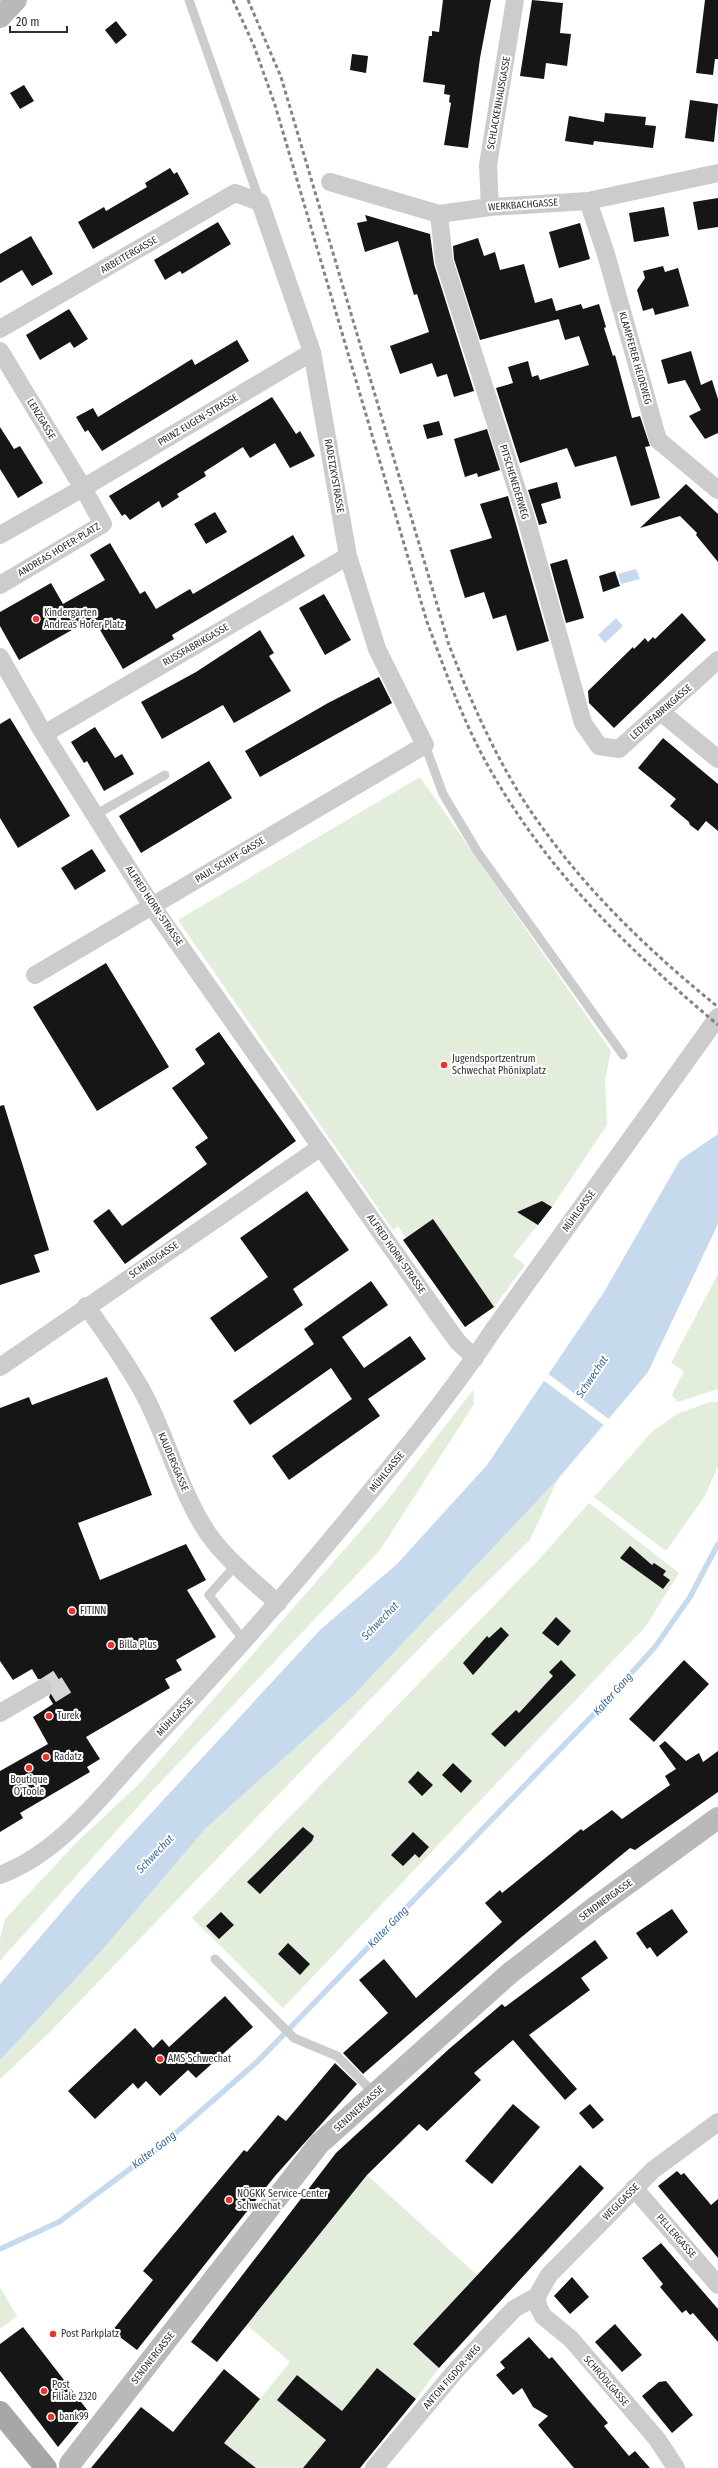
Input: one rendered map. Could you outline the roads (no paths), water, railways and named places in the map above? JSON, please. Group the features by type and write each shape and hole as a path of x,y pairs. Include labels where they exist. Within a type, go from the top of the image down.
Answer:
{"main road":[{"path":"0,2412 44,2466"}],"street":[{"path":"0,17 16,0"},
{"name":"SCHLACKENHAUSGASSE","path":"490,207 488,165 515,0"},
{"name":"WERKBACHGASSE","path":"330,182 439,214 490,207 588,201 718,174"},
{"name":"ARBEITERGASSE","path":"0,329 235,193 260,202"},
{"name":"KLAMPFERER HEIDEWEG","path":"588,201 606,254 658,440 718,490"},
{"name":"RADETZKYSTRASSE","path":"260,202 312,352 348,556 377,649 425,745"},
{"name":"PITSCHENEDERWEG","path":"439,214 444,261 525,515 583,723 599,746"},
{"name":"LENZGASSE","path":"0,351 82,488"},
{"name":"PRINZ EUGEN-STRASSE","path":"82,488 312,352"},
{"path":"0,535 82,488"},
{"name":"ANDREAS HOFER-PLATZ","path":"0,585 103,524 82,488"},
{"name":"RUSSFABRIKGASSE","path":"44,734 348,556"},
{"name":"ALFRED HORN-STRASSE","path":"0,657 44,734 152,906 315,1151 458,1342 475,1358"},
{"name":"LEDERFABRIKGASSE","path":"599,746 619,748 662,712 718,660"},
{"path":"662,712 718,758"},
{"name":"PAUL SCHIFF-GASSE","path":"35,975 425,745"},
{"name":"MÜHLGASSE","path":"0,1876 34,1858 82,1818 245,1642 278,1603 433,1416 718,1017"},
{"name":"SCHMIDGASSE","path":"0,1367 86,1306 315,1151"},
{"name":"KAUDERSGASSE","path":"86,1306 114,1343 147,1400 192,1506 210,1536 235,1566 278,1603"},
{"path":"0,1713 44,1688"},
{"name":"SENDNERGASSE","path":"70,2468 70,2464 319,2144 510,1973 594,1908 718,1818"},
{"name":"WEGLGASSE","path":"537,2296 549,2275 634,2188 653,2170 718,2122"},
{"name":"PELLERGASSE","path":"634,2188 718,2285"},
{"name":"ANTON FIGDOR-WEG","path":"374,2468 458,2368 514,2309 537,2296"},
{"name":"SCHRÖDLGASSE","path":"537,2296 538,2306 543,2316 570,2339 657,2440 676,2468"}],"lane":[{"path":"189,0 260,202"},
{"path":"425,745 443,794 478,851 623,1055"},
{"path":"95,815 165,775"},
{"path":"235,1566 209,1595 245,1642"},
{"path":"215,1959 294,2038 337,2056 375,2094"}],"water":[{"path":"636,569 640,579 621,584 618,574"},
{"path":"616,618 623,626 605,643 598,635"},
{"name":"Schwechat","path":"718,1134 718,1224 648,1372 558,1479 352,1697 205,1829 102,1950 0,2060 0,1984 82,1888 321,1629 397,1564 487,1465 604,1292 680,1160"}],"waterway":[{"name":"Kalter Gang","path":"0,2249 59,2222 162,2145 258,2061 595,1713 655,1647 690,1597 718,1544"}],"tunnel":[{"path":"43,1688 62,1676"},
{"path":"54,1682 64,1698"}],"railway":[{"path":"233,0 254,46 275,105 427,622 454,694 478,747 510,803 535,839 562,873 620,936 684,996 718,1025"},
{"path":"248,0 281,77 449,645 483,725 502,764 524,801 544,830 589,886 638,937 718,1007"}],"place":[{"name":"Kindergarten Andreas Hofer Platz","path":"36,619"},
{"name":"Jugendsportzentrum Schwechat Phönixplatz","path":"444,1065"},
{"name":"FITINN","path":"72,1611"},
{"name":"Billa Plus","path":"111,1645"},
{"name":"Turek","path":"49,1716"},
{"name":"Radatz","path":"46,1757"},
{"name":"Boutique O'Toole","path":"29,1768"},
{"name":"AMS Schwechat","path":"160,2059"},
{"name":"NÖGKK Service-Center Schwechat","path":"229,2200"},
{"name":"Post Parkplatz","path":"53,2334"},
{"name":"Post Filiale 2320","path":"44,2391"},
{"name":"bank99","path":"51,2417"}]}
